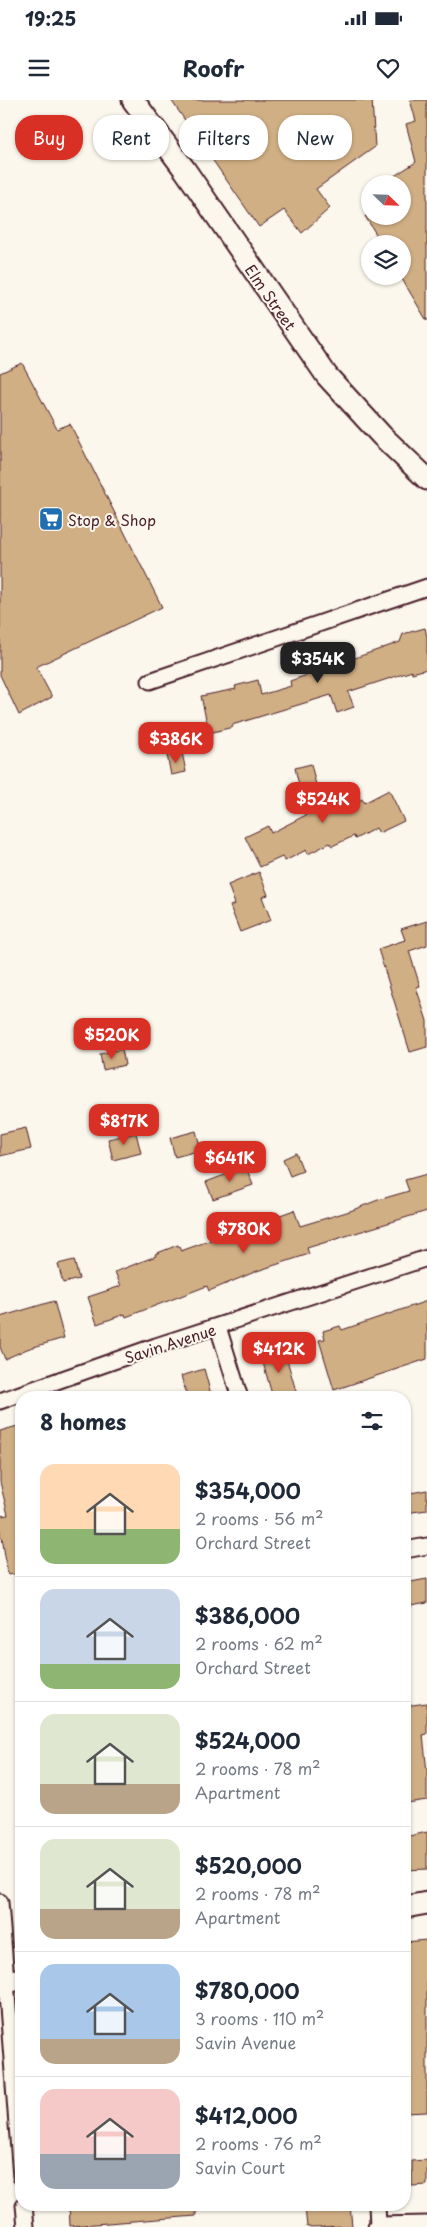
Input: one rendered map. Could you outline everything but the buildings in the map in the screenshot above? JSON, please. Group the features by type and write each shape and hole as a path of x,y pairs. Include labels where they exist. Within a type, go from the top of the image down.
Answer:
{"main road":[{"name":"Elm Street","path":"133,100 185,170 326,376 382,436 427,479"},
{"path":"411,1906 427,1903"}],"street":[{"path":"150,682 427,587"},
{"name":"Savin Avenue","path":"28,1391 156,1346 218,1328 427,1258"},
{"path":"218,1328 238,1391"},
{"name":"Savin Avenue","path":"0,1401 15,1396"},
{"path":"411,1549 427,1546"},
{"path":"0,1902 9,1982 15,2079"},
{"path":"25,2211 26,2227"},
{"path":"377,2211 377,2226 427,2224"}],"place":[{"name":"Stop & Shop","path":"51,519"}]}
